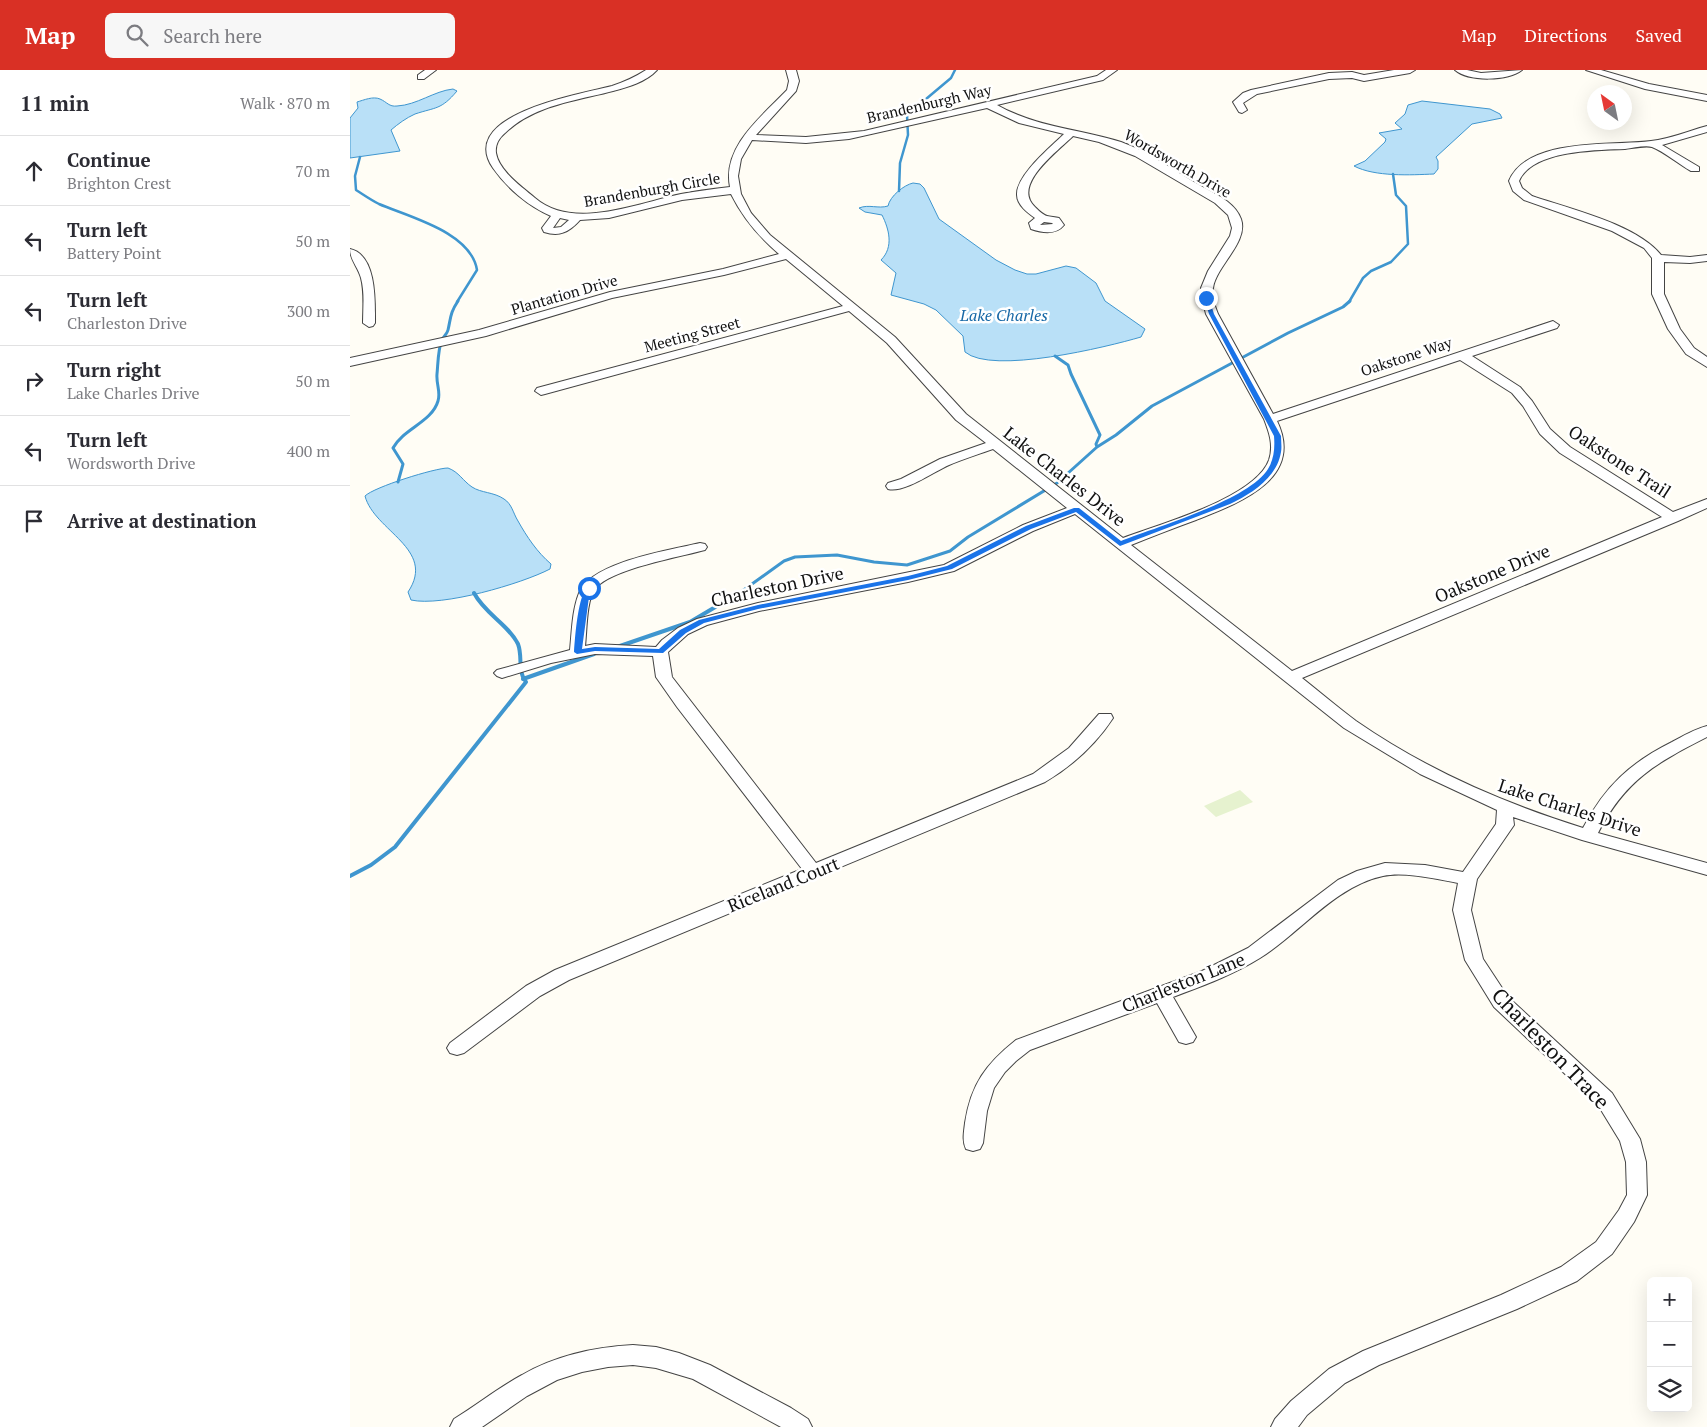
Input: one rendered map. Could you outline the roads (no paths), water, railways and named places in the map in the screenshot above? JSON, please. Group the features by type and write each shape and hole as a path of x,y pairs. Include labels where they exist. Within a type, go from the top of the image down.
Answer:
{"street":[{"path":"421,77 431,70"},
{"name":"Brandenburgh Circle","path":"652,70 620,86 528,110 512,120 496,136 492,144 491,154 499,168 539,207 557,215 577,217 602,215 681,198 735,190"},
{"name":"Lake Charles Drive","path":"790,70 794,81 791,91 739,149 733,163 732,176 742,208 752,223 787,255 891,340 961,417 1350,724 1391,751 1446,782 1505,808 1588,836 1707,869"},
{"name":"Brandenburgh Way","path":"749,137 799,141 841,138 1100,78 1112,70"},
{"path":"1242,110 1238,102 1246,95 1263,89 1329,76 1352,75 1364,78 1410,70"},
{"path":"1460,70 1473,77 1497,75 1517,70"},
{"path":"1591,70 1648,87 1707,98"},
{"name":"Wordsworth Drive","path":"989,105 1022,123 1104,140 1132,150 1217,200 1232,212 1237,222 1237,232 1210,275 1206,298 1212,314 1270,418 1277,436 1278,452 1272,468 1258,484 1227,503 1120,544"},
{"path":"1707,129 1677,139 1653,144 1575,148 1553,152 1535,160 1517,174 1514,181 1517,189 1528,198 1631,236 1648,246 1658,258 1658,294 1664,309 1680,339 1690,351 1707,363"},
{"path":"1042,219 1025,202 1022,194 1023,186 1028,177 1070,134"},
{"path":"1653,144 1695,170"},
{"path":"557,215 547,228 548,230 559,232 566,230 577,217"},
{"path":"350,252 366,270 370,323"},
{"name":"Plantation Drive","path":"350,362 482,333 610,295 724,272 787,255"},
{"path":"1658,258 1690,260 1707,258"},
{"name":"Meeting Street","path":"541,391 852,307"},
{"name":"Oakstone Way","path":"1270,418 1553,325"},
{"name":"Oakstone Trail","path":"1461,355 1500,378 1516,390 1546,431 1565,450 1673,518"},
{"path":"893,486 906,482 945,462 995,444"},
{"name":"Oakstone Drive","path":"1291,677 1707,504"},
{"name":"Charleston Drive","path":"660,652 683,631 702,622 758,607 908,578 949,568 1028,528 1076,509"},
{"path":"577,652 585,597 596,579 619,569 700,547"},
{"path":"502,673 577,652 595,649 660,652 664,676 683,704 813,871"},
{"name":"Riceland Court","path":"457,1048 533,991 562,975 944,819 1039,778 1052,771 1068,757 1094,733 1105,718"},
{"path":"1588,836 1599,811 1636,770 1657,756 1707,732"},
{"name":"Charleston Trace","path":"1283,1427 1299,1408 1337,1376 1370,1358 1510,1301 1569,1274 1604,1248 1627,1216 1637,1195 1636,1162 1630,1139 1605,1098 1501,1002 1474,960 1462,910 1468,879 1505,825 1505,808"},
{"name":"Charleston Lane","path":"972,1143 977,1104 982,1090 994,1070 1023,1045 1208,976 1254,953 1344,884 1363,875 1386,869 1425,871 1468,879"},
{"path":"1161,993 1186,1037"},
{"path":"462,1427 516,1392 552,1372 605,1358 639,1355 669,1359 720,1379 800,1427"}],"water":[{"path":"453,89 457,91 447,102 433,109 415,114 391,130 400,151 350,158 350,118 358,108 357,102 374,98 380,99 392,106 397,106"},
{"path":"1422,101 1490,109 1500,114 1502,118 1472,124 1436,157 1438,169 1434,174 1382,174 1354,166 1365,161 1385,142 1386,139 1379,133 1402,129 1395,123 1405,114 1408,105"},
{"name":"Lake Charles","path":"913,183 920,184 924,188 939,219 996,260 1015,270 1027,274 1036,274 1066,266 1076,268 1096,283 1105,301 1145,329 1141,337 1103,347 1024,360 999,361 979,358 965,352 963,336 936,310 924,304 891,295 896,273 881,260 889,244 887,226 882,215 865,212 859,208 866,206 888,206 891,198"},
{"path":"448,468 472,487 507,501 529,538 551,564 550,569 481,593 442,600 411,600 408,592 415,577 415,564 410,552 380,520 365,496 405,479"}],"waterway":[{"path":"899,191 900,163 908,135 907,115 951,78 955,70"},
{"path":"360,157 355,176 356,190 379,204 422,221 451,236 463,245 472,257 477,270 457,302"},
{"path":"1349,302 1363,278 1371,271 1391,262 1408,244 1406,206 1396,195 1393,174"},
{"path":"398,482 403,464 393,448 403,436 430,415 435,408 439,394 437,378 438,356 442,340 448,331 452,312 458,301"},
{"path":"1097,447 1116,435 1152,406 1288,333 1343,307 1349,302"},
{"path":"1055,356 1068,365 1100,435 1096,444 1097,447"},
{"path":"738,594 784,561 795,557 837,555 874,562 907,565 950,551 968,537 1057,483 1097,447"},
{"path":"474,593 484,607 514,637 518,644 524,679"},
{"path":"617,647 690,622 739,593"},
{"path":"524,679 594,654"},
{"path":"350,876 371,865 395,847 526,682 524,679"}]}
